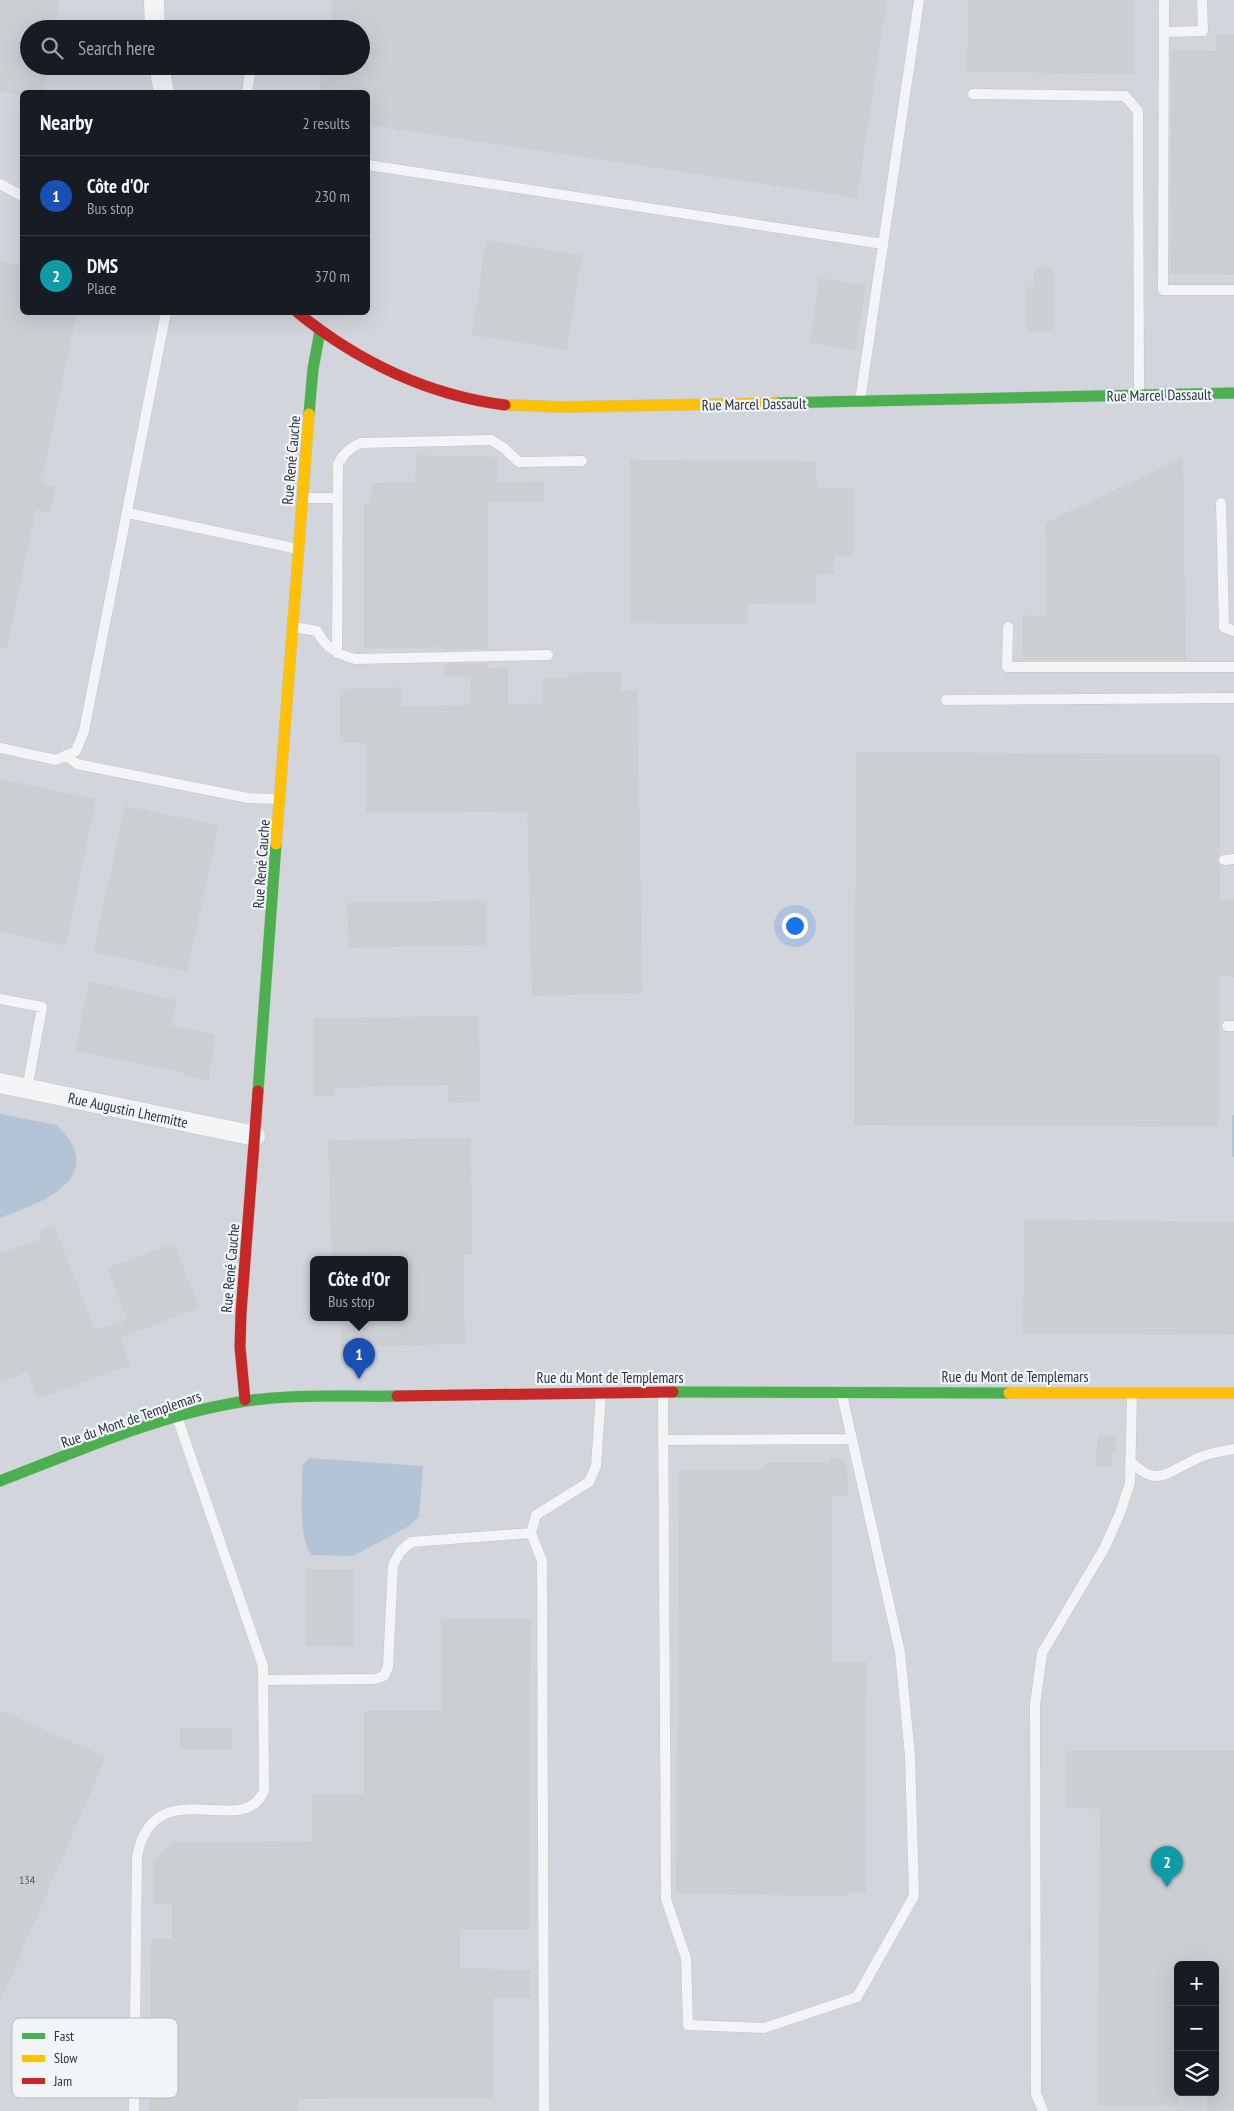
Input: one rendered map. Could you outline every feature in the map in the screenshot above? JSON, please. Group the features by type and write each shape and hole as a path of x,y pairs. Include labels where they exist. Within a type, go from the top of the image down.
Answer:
{"street":[{"path":"154,0 155,20"},
{"path":"161,75 164,90"},
{"name":"Rue Marcel Dassault","path":"301,315 320,331 372,362 409,379 447,392 499,404 564,407 1234,393"},
{"name":"Rue René Cauche","path":"245,1400 240,1346 241,1313 256,1136 302,498 313,369 320,331"},
{"name":"Rue Augustin Lhermitte","path":"0,1083 256,1136"},
{"name":"Rue du Mont de Templemars","path":"0,1482 177,1416 245,1400 287,1396 361,1397 601,1392 841,1391 1234,1393"}],"lane":[{"path":"860,402 919,0"},
{"path":"1164,0 1163,290 1234,290"},
{"path":"1164,32 1203,31 1202,0"},
{"path":"247,90 250,75"},
{"path":"973,94 1125,96 1138,111 1139,395"},
{"path":"370,166 884,244"},
{"path":"0,184 20,195"},
{"path":"0,748 56,760 76,751 84,731 165,315"},
{"path":"337,653 338,464 353,446 361,443 491,440 504,448 519,462 582,461"},
{"path":"302,498 337,498"},
{"path":"1221,503 1224,627 1234,631"},
{"path":"128,512 299,549"},
{"path":"294,627 317,631 326,645 337,653 355,659 548,655"},
{"path":"1008,627 1007,667 1234,667"},
{"path":"946,700 1234,698"},
{"path":"66,756 77,764 248,798 281,799"},
{"path":"0,999 42,1008 27,1089"},
{"path":"663,1392 666,1899 686,1958 688,2026 764,2028 857,1996 914,1896 910,1756 900,1652 841,1391"},
{"path":"544,2111 542,1561 531,1533 536,1515 589,1482 596,1466 601,1392"},
{"path":"1042,2111 1036,2094 1035,1705 1039,1670 1042,1653 1105,1547 1120,1513 1130,1483 1132,1392"},
{"path":"135,2018 137,1857 140,1841 147,1827 157,1817 169,1810 246,1809 261,1799 264,1791 263,1666 177,1416"},
{"path":"663,1440 851,1439"},
{"path":"1130,1461 1140,1471 1152,1477 1173,1472 1192,1460 1216,1451 1234,1449"},
{"path":"263,1680 375,1680 384,1676 388,1667 393,1565 400,1552 411,1542 531,1533"},
{"path":"134,2098 134,2111"}],"shaded area":[{"path":"0,0 1234,0 1234,2111 0,2111"}],"water":[{"path":"0,1114 57,1125 72,1143 76,1161 74,1173 66,1184 54,1194 0,1218"},
{"path":"1232,1115 1234,1115 1234,1157 1232,1157"},
{"path":"309,1458 423,1466 419,1517 409,1526 353,1556 312,1555 304,1537 302,1513 302,1466"}],"building":[{"path":"0,0 60,0 57,20 20,20 20,75 46,75 43,90 20,90 20,96 0,92"},
{"path":"333,0 887,0 857,198 370,125 370,90 319,90 322,75 370,75 370,20 330,20"},
{"path":"968,0 1134,0 1134,74 967,72"},
{"path":"1216,35 1234,35 1234,275 1170,274 1171,50 1216,51"},
{"path":"486,240 582,255 567,350 472,335"},
{"path":"0,261 20,265 20,315 76,315 41,484 56,487 50,513 36,509 7,649 0,648"},
{"path":"1043,266 1051,270 1054,279 1054,331 1026,332 1026,287 1035,287 1033,275 1036,269"},
{"path":"819,278 866,285 855,350 810,343"},
{"path":"416,455 498,457 498,482 544,481 544,502 488,502 488,649 445,650 445,647 364,649 364,503 371,503 372,483 415,482"},
{"path":"1183,458 1186,660 1023,660 1022,615 1046,616 1045,523"},
{"path":"630,460 816,461 817,488 854,488 854,556 834,556 834,574 816,575 816,603 747,604 747,624 630,623"},
{"path":"488,663 488,668 508,667 508,704 542,703 541,679 568,678 568,673 621,672 621,691 637,690 643,993 532,996 527,812 366,813 366,743 340,743 340,689 402,687 402,706 469,705 471,676 445,677 445,664"},
{"path":"856,752 1220,754 1220,854 1217,860 1220,865 1220,900 1234,900 1234,977 1219,976 1219,1127 854,1125"},
{"path":"0,779 96,799 66,946 0,932"},
{"path":"125,806 219,825 187,972 93,952"},
{"path":"487,900 487,945 349,948 347,903"},
{"path":"89,981 177,1000 171,1025 215,1035 209,1081 184,1076 184,1073 75,1051"},
{"path":"479,1016 480,1102 448,1103 448,1085 335,1088 335,1096 313,1096 313,1018"},
{"path":"471,1138 472,1255 464,1255 465,1344 341,1347 341,1321 408,1321 408,1256 332,1256 328,1140"},
{"path":"1024,1219 1234,1222 1234,1335 1023,1334"},
{"path":"54,1225 95,1330 127,1319 107,1268 174,1243 199,1308 120,1338 131,1365 37,1399 27,1372 0,1383 0,1253 41,1239 38,1231"},
{"path":"1098,1436 1115,1436 1115,1452 1112,1452 1112,1467 1095,1467"},
{"path":"830,1458 842,1459 847,1467 848,1496 832,1496 832,1662 867,1662 866,1892 848,1892 848,1896 676,1894 679,1470 764,1470 764,1463 831,1463"},
{"path":"306,1569 353,1569 353,1647 306,1646"},
{"path":"441,1619 531,1619 530,1929 460,1929 460,1968 530,1970 530,1998 493,1998 493,2098 298,2099 298,2111 149,2111 149,2098 178,2098 178,2018 150,2018 151,1939 172,1939 172,1904 153,1904 153,1861 172,1842 312,1841 312,1794 364,1794 364,1711 441,1711"},
{"path":"0,1710 106,1757 0,2002"},
{"path":"180,1728 232,1728 232,1749 180,1749"},
{"path":"1066,1751 1234,1751 1234,2110 1207,2111 1207,2096 1219,2096 1219,1961 1174,1961 1174,2096 1178,2096 1178,2105 1098,2105 1100,1809 1066,1808"}],"traffic: fast":[{"path":"309,414 313,369 320,331"},
{"path":"775,403 1234,393"},
{"path":"258,1091 276,844"},
{"path":"673,1392 1009,1393"},
{"path":"0,1481 115,1436 204,1409 274,1398 397,1396"}],"traffic: slow":[{"path":"505,405 564,407 775,403"},
{"path":"276,844 309,414"},
{"path":"1009,1393 1234,1393"}],"traffic: jam":[{"path":"301,315 344,346 395,373 448,393 505,405"},
{"path":"245,1400 240,1347 241,1313 258,1091"},
{"path":"397,1396 673,1392"}],"place":[{"name":"Côte d'Or","path":"359,1379"},
{"name":"DMS","path":"1167,1887"}]}
